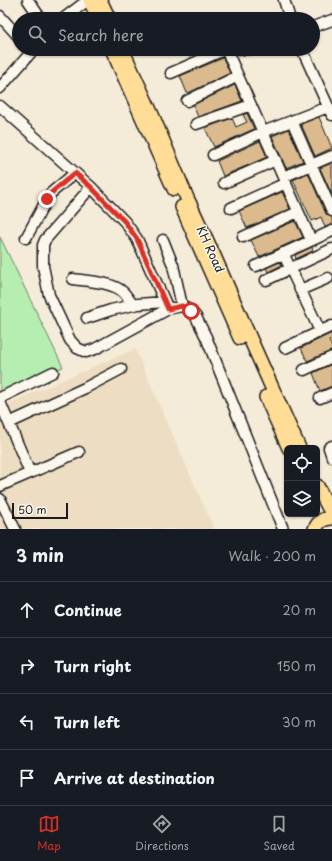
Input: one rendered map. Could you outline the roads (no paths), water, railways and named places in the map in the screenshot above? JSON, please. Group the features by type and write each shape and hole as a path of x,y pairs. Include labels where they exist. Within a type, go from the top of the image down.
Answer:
{"main road":[{"path":"89,0 95,12"},
{"path":"100,0 105,12"},
{"name":"KH Road","path":"115,56 288,445"},
{"name":"KH Road","path":"125,56 298,445"},
{"path":"320,492 332,514"},
{"path":"315,525 322,520 332,518"}],"street":[{"path":"28,0 36,12"},
{"path":"73,12 89,0"},
{"path":"284,0 287,12"},
{"path":"0,16 12,29"},
{"path":"320,24 332,20"},
{"path":"0,88 27,56"},
{"path":"171,73 211,56"},
{"path":"231,56 238,76 311,240"},
{"path":"213,155 263,132 292,121 330,111 305,56"},
{"path":"187,100 238,76"},
{"path":"196,124 251,105"},
{"path":"0,106 91,187 125,222 137,239 166,306"},
{"path":"292,121 332,211"},
{"path":"231,208 311,165 332,156"},
{"path":"224,183 276,160"},
{"path":"26,238 51,193 75,173"},
{"path":"91,187 50,233 43,245 43,266 48,295 70,340 77,348 86,352 95,349 166,306"},
{"path":"243,237 298,212"},
{"path":"256,266 332,231"},
{"path":"163,240 173,265 182,306"},
{"path":"266,280 332,249"},
{"path":"283,253 320,331"},
{"path":"73,279 92,281 112,286 123,292 133,305"},
{"path":"300,290 331,280"},
{"path":"87,318 111,310 138,304 182,306 191,311 196,317 206,337 283,529"},
{"path":"286,348 332,326"},
{"path":"304,370 332,357"},
{"path":"9,423 85,388 121,369"},
{"path":"0,398 53,372"},
{"path":"320,398 332,393"},
{"path":"0,402 30,473"},
{"path":"332,446 329,448 332,457"},
{"path":"0,486 79,452"},
{"path":"0,500 15,529"}]}
